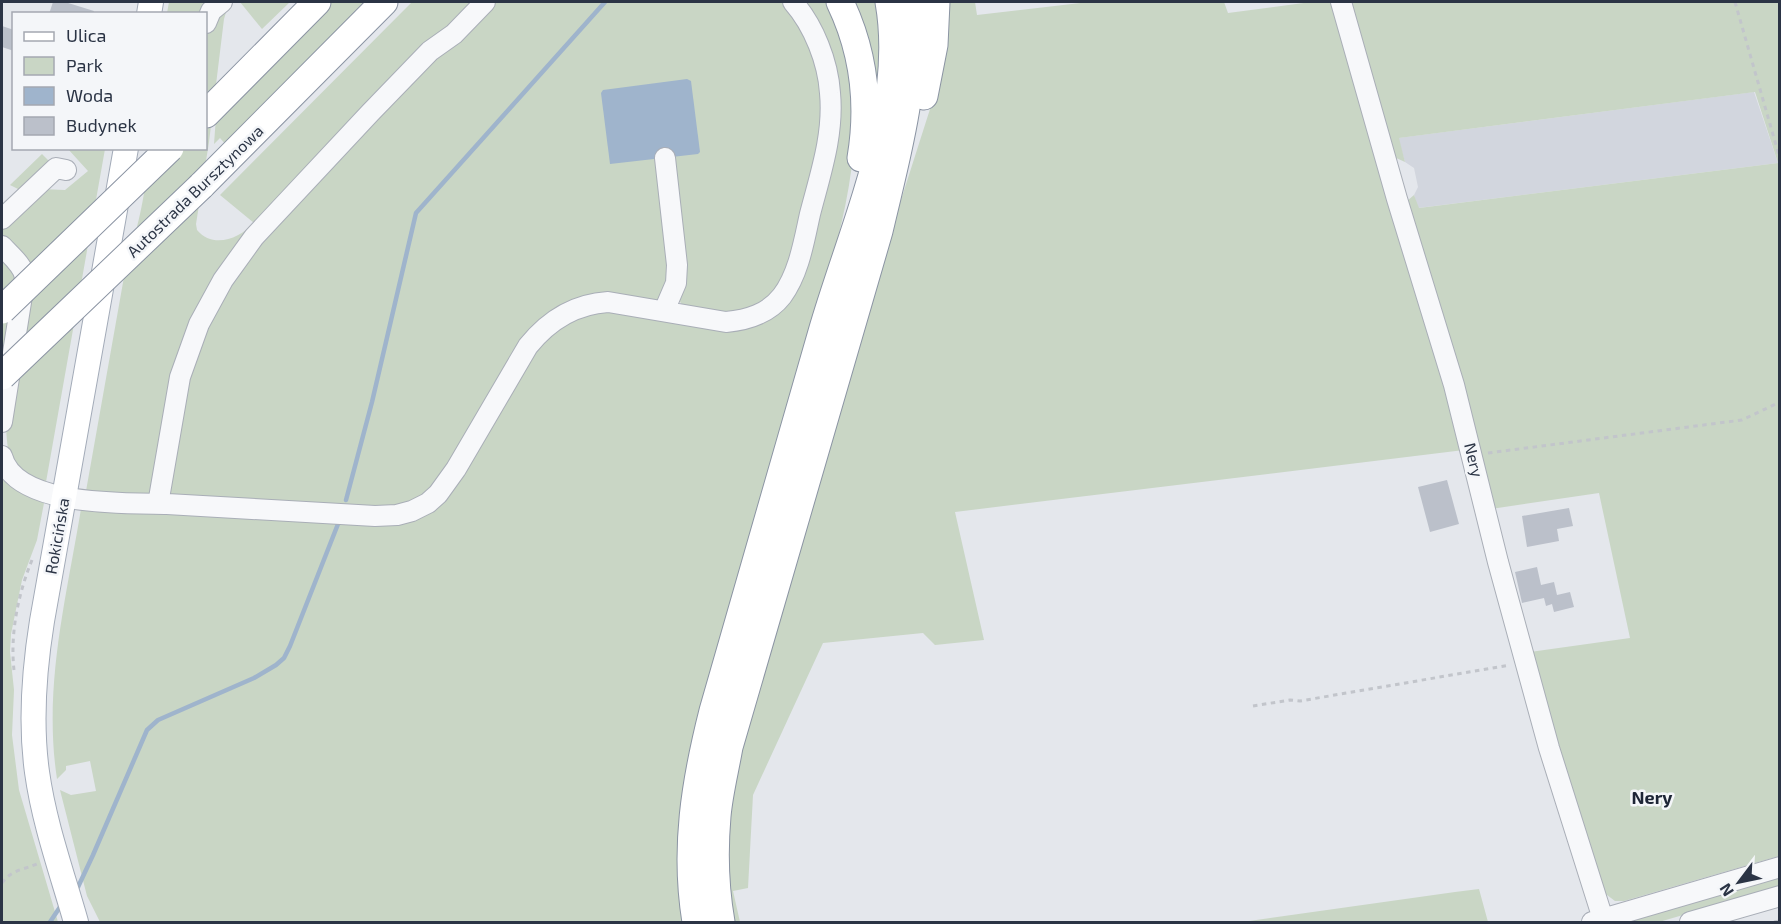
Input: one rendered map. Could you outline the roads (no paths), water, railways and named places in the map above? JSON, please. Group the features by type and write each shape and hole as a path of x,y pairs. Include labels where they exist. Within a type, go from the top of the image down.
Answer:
{"highway":[{"path":"209,110 317,2"},
{"path":"823,329 854,201 866,111 864,76 860,58 849,20 840,2"},
{"path":"696,922 691,870 691,832 699,770 713,711 823,329 862,208 888,106 894,57 890,2"},
{"path":"721,922 717,899 715,844 717,814 729,747 879,231 912,77 912,31 909,2"},
{"path":"879,231 913,141 934,45 936,2"},
{"name":"Autostrada Bursztynowa","path":"2,376 201,186 381,6"},
{"path":"2,310 168,150"}],"main road":[{"name":"Rokicińska","path":"71,905 47,819 37,771 33,721 34,682 39,641 126,150"}],"street":[{"path":"207,21 211,11 222,2"},
{"path":"158,504 180,377 199,324 223,280 254,237 370,113 430,51 454,34 485,2"},
{"path":"2,456 10,474 24,484 64,497 114,502 375,516 412,512 433,499 448,483 523,353 549,324 572,310 593,303 630,304 716,321 743,320 770,308 783,295 793,278 826,151 831,112 831,93 826,67 812,30 794,2"},
{"name":"Nery","path":"1341,2 1473,455 1498,562 1597,921"},
{"path":"664,311 676,283 677,265 665,158"},
{"path":"2,219 56,168 66,170"},
{"path":"2,246 17,262 25,278 2,422"},
{"path":"1597,921 1779,867"},
{"path":"1690,922 1779,896"}],"water":[{"path":"687,79 691,81 700,152 610,164 601,93 603,90"}],"waterway":[{"path":"346,500 372,402 416,213 605,2"},
{"path":"74,891 93,855 147,730 158,720 254,678 284,658 338,524"},
{"path":"50,922 62,904"}],"district":[{"name":"Nery","path":"1652,798"}]}
